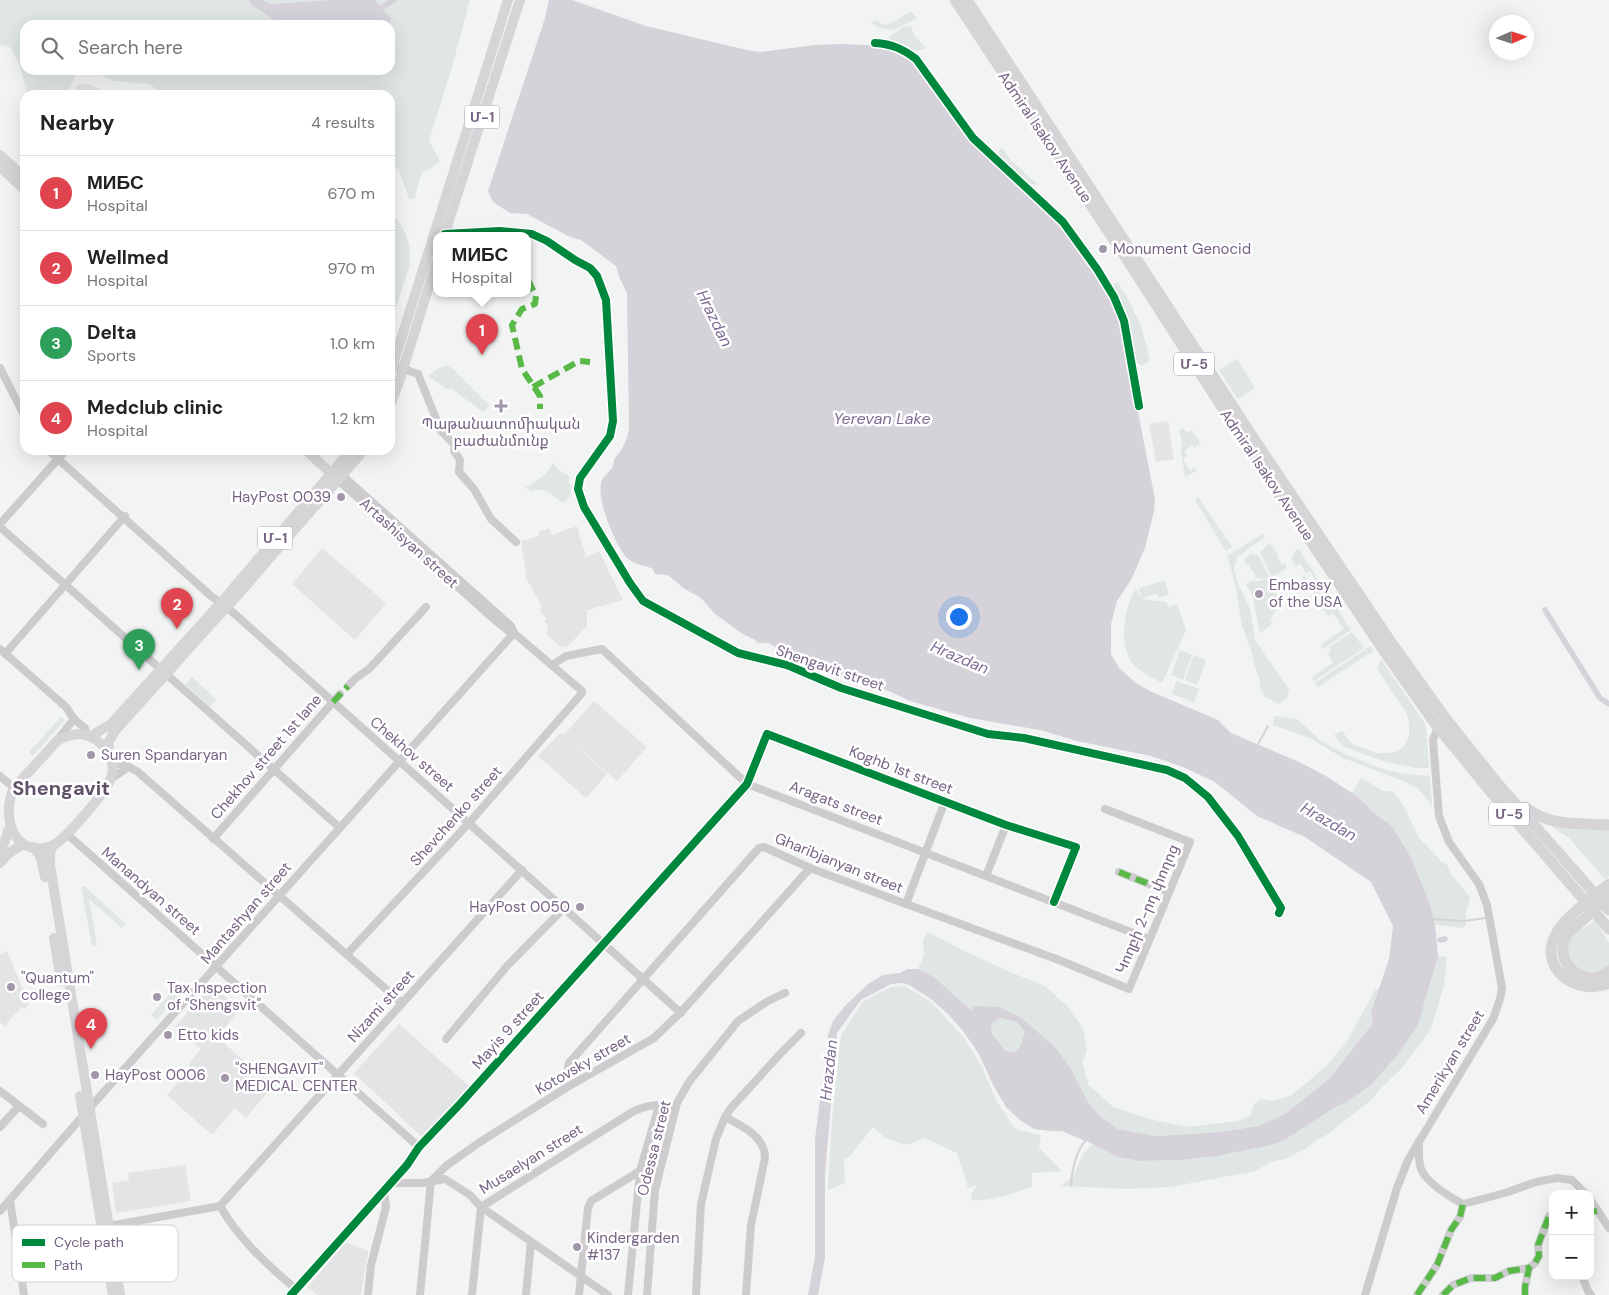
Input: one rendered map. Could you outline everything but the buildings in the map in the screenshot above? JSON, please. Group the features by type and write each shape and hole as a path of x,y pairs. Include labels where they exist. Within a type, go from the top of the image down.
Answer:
{"highway":[{"name":"Admiral Isakov Avenue","path":"955,0 1126,258 1249,449 1384,651 1442,723 1609,910"},
{"name":"Admiral Isakov Avenue","path":"967,0 1268,459 1388,637 1442,723 1490,791 1607,927"},
{"path":"1498,784 1535,815 1546,820 1609,824"},
{"path":"1609,884 1569,924 1562,943 1562,951 1567,964 1577,974 1585,977 1601,976 1609,971"},
{"path":"1609,897 1569,924 1560,927 1552,941 1552,958 1557,970 1567,980 1577,985 1589,987 1609,983"}],"main road":[{"name":"Մ-1","path":"434,232 508,0"},
{"name":"Մ-1","path":"446,232 520,0"},
{"path":"0,155 20,173"},
{"path":"0,167 20,185"},
{"path":"444,204 454,207"},
{"name":"Մ-1","path":"395,345 433,236"},
{"path":"395,392 433,273"},
{"name":"Artashisyan street","path":"312,455 337,475"},
{"name":"Artashisyan street","path":"320,455 337,475"},
{"name":"Մ-1","path":"337,475 348,455"},
{"name":"Մ-1","path":"108,752 115,732 220,603 337,475 359,455"},
{"name":"Մ-1","path":"88,735 111,724 162,672"},
{"path":"71,735 88,735 100,743 108,752 112,763 112,778 107,788 67,834 53,845 46,848 34,847 16,840 8,831 4,816 5,805 14,788 58,740 71,735"},
{"path":"0,850 5,842 8,831"},
{"path":"0,863 9,853 23,844"},
{"path":"53,845 50,853 50,865 103,1225"},
{"path":"34,847 39,853 43,866 86,1112 109,1225"},
{"path":"111,1282 113,1295"},
{"path":"118,1282 120,1295"}],"street":[{"name":"Shengavit street","path":"486,232 511,232"},
{"name":"Shengavit street","path":"531,234 547,241 590,268 597,276 606,300 613,421 610,436 580,478 578,489 584,507 643,601 738,653 787,665 841,688 988,734 1024,738 1167,770 1185,778 1208,797 1238,836 1281,908 1279,913"},
{"path":"0,364 20,402"},
{"path":"0,368 20,407"},
{"path":"395,370 403,369 418,374 441,431 456,445 454,451 460,460 459,472 474,489 491,520 516,542"},
{"name":"Chekhov street","path":"56,455 681,1013"},
{"path":"62,455 0,526 162,672 340,828"},
{"name":"Artashisyan street","path":"337,475 427,556 511,626 514,633 580,689 582,693"},
{"path":"88,735 85,728 74,719 66,707 3,652 124,517"},
{"path":"348,686 370,668 426,607"},
{"name":"Mantashyan street","path":"0,1211 86,1112 514,633"},
{"name":"Aragats street","path":"552,665 566,656 602,649 747,784 1150,939"},
{"name":"Shevchenko street","path":"347,954 469,822 582,693"},
{"name":"Chekhov street 1st lane","path":"213,839 340,694"},
{"path":"58,740 74,719"},
{"name":"Amerikyan street","path":"1365,1295 1397,1188 1408,1160 1493,1019 1502,988 1487,905 1479,884 1449,842 1439,816 1433,740 1442,723"},
{"name":"Koghb 1st street","path":"747,784 767,734 1006,825 1076,847 1054,902"},
{"path":"112,763 129,767 138,772 402,1003"},
{"path":"112,778 129,767"},
{"path":"0,776 14,788"},
{"name":"Mayis 9 street","path":"293,1292 391,1183 419,1147 460,1104 747,784"},
{"path":"906,904 945,802"},
{"name":"Կողբի 2-րդ փողոց","path":"1105,809 1190,842 1129,988"},
{"path":"986,876 1006,825"},
{"name":"Manandyan street","path":"67,834 419,1147"},
{"name":"Gharibjanyan street","path":"567,1072 569,1064 643,978 759,848 764,847 810,868 1059,960 1129,988"},
{"name":"Kotovsky street","path":"431,1181 446,1166 480,1142 569,1086 654,1038 681,1013 810,868"},
{"name":"Nizami street","path":"220,1206 522,870"},
{"path":"1119,872 1169,892"},
{"path":"446,1039 508,966 564,908"},
{"name":"Odessa street","path":"647,1295 655,1190 677,1103 689,1082 738,1021 768,1001 785,993"},
{"path":"696,1295 701,1204 716,1139 725,1115 801,1033"},
{"path":"0,1090 43,1124"},
{"path":"659,1105 667,1107 673,1114"},
{"name":"Odessa street","path":"628,1295 640,1171 659,1105"},
{"name":"Musaelyan street","path":"472,1295 481,1207 634,1110 645,1106 659,1105"},
{"path":"0,1127 19,1106"},
{"path":"725,1115 749,1130 759,1140 764,1150 765,1158 751,1225 746,1295"},
{"path":"1419,1141 1421,1168 1448,1195 1463,1204 1505,1193 1536,1182 1557,1178 1572,1180 1582,1190"},
{"path":"579,1295 588,1208 591,1200 640,1171"},
{"path":"391,1183 422,1183 445,1179 449,1181 470,1195 481,1207 608,1295"},
{"path":"420,1295 431,1181"},
{"path":"368,1295 371,1264 386,1206 385,1198 380,1195"},
{"path":"10,1200 14,1225"},
{"path":"1417,1295 1437,1265 1451,1230 1460,1217 1463,1204"},
{"path":"115,1225 220,1206 244,1240 293,1292"},
{"path":"1594,1213 1609,1228"},
{"path":"1443,1295 1453,1286 1471,1278 1495,1278 1509,1271 1529,1268 1536,1263 1538,1245 1549,1216"},
{"path":"526,1295 531,1242"},
{"path":"1525,1295 1529,1268"},
{"path":"1584,1280 1588,1291 1592,1295"},
{"path":"22,1282 24,1295"}],"shaded area":[{"path":"0,0 470,0 429,141 440,161 430,169 422,172 414,199 409,199 399,170 395,167 395,90 157,90 149,84 113,81 102,75 395,75 395,20 20,20 20,65 10,47 0,45"},
{"path":"911,11 917,18 894,30 880,28 871,22 877,20 883,25 890,24"},
{"path":"910,25 915,36 926,48 913,52 907,51 888,38 903,27"},
{"path":"22,75 75,75 69,90 26,90"},
{"path":"83,83 102,90 74,90 76,86"},
{"path":"1002,148 1010,159 1038,185 1025,182 1008,169 998,151"},
{"path":"395,217 404,231 409,245 409,268 395,310"},
{"path":"1117,282 1141,325 1150,360 1142,366 1134,361 1125,319 1112,287"},
{"path":"1237,359 1255,388 1238,399 1219,370"},
{"path":"447,365 490,406 483,412 452,389 447,389 428,376"},
{"path":"1168,421 1174,459 1156,462 1149,424"},
{"path":"1183,428 1186,433 1191,430 1201,443 1194,448 1192,444 1185,451 1187,456 1183,460 1190,471 1195,468 1197,471 1185,477 1179,430"},
{"path":"553,463 559,470 569,476 569,484 572,487 570,497 563,503 545,491 532,491 525,488 545,475"},
{"path":"1198,497 1232,547 1226,551 1195,500"},
{"path":"577,526 586,557 599,551 623,600 587,610 587,626 568,646 561,647 546,634 548,626 544,622 547,619 539,610 542,607 525,576 521,541 539,536 539,532 549,528 552,535"},
{"path":"1263,534 1265,537 1237,557 1234,568 1237,582 1250,609 1255,640 1290,691 1287,694 1288,697 1279,704 1265,697 1260,688 1260,680 1242,626 1235,583 1227,556"},
{"path":"1270,543 1282,565 1285,564 1287,568 1272,577 1260,552"},
{"path":"322,548 386,603 355,640 292,584"},
{"path":"1298,548 1351,630 1323,649 1320,645 1344,629 1333,613 1328,616 1302,577 1304,575 1309,583 1315,579 1310,571 1306,573 1300,563 1296,567 1291,558"},
{"path":"1253,553 1258,555 1271,580 1255,579 1256,576 1244,559"},
{"path":"1164,580 1169,594 1159,598 1157,593 1142,599 1139,589"},
{"path":"1253,580 1255,582 1268,581 1276,591 1277,598 1275,612 1270,619 1273,623 1260,634 1253,598 1246,584"},
{"path":"1136,589 1142,599 1166,602 1169,607 1177,604 1186,630 1162,683 1136,667 1128,656 1125,647 1124,626 1128,606"},
{"path":"1352,632 1364,648 1314,681 1312,677 1333,663 1328,654 1331,651 1329,647"},
{"path":"1370,646 1373,651 1318,687 1315,683"},
{"path":"1180,650 1192,655 1183,680 1171,675"},
{"path":"1194,655 1206,660 1197,685 1185,680"},
{"path":"1381,659 1426,725 1429,768 1416,768 1386,762 1344,747 1334,735 1342,731 1352,744 1377,753 1393,753 1404,746 1409,736 1409,722 1406,712 1377,669"},
{"path":"192,677 216,699 210,707 185,684"},
{"path":"1176,681 1199,689 1194,703 1172,694"},
{"path":"594,701 647,747 617,781 567,738 607,774 586,798 538,756 560,733 564,735"},
{"path":"1275,716 1297,719 1321,741 1347,755 1386,770 1430,776 1432,805 1418,789 1406,782 1343,758 1310,738 1273,725"},
{"path":"61,717 65,720 33,756 29,752"},
{"path":"1361,778 1383,791 1393,791 1403,805 1419,838 1448,866 1451,874 1470,897 1464,928 1435,925 1430,904 1391,825 1371,811 1367,805 1352,793"},
{"path":"1553,825 1609,827 1609,876 1605,879 1569,838 1552,827"},
{"path":"84,886 126,924 122,928 89,899 97,945 92,946 81,887"},
{"path":"1595,920 1609,943 1609,967 1597,972 1587,973 1578,969 1568,960 1568,937"},
{"path":"928,932 1012,973 1045,986 1067,1006 1083,1028 1087,1051 1082,1061 1088,1084 1113,1107 1149,1119 1188,1127 1238,1121 1251,1115 1254,1104 1261,1099 1271,1101 1291,1096 1326,1066 1346,1043 1375,990 1379,988 1371,1012 1373,1023 1330,1078 1285,1114 1258,1126 1221,1132 1156,1136 1118,1129 1101,1117 1089,1104 1070,1067 1056,1048 1023,1019 1000,1007 980,1006 972,1011 934,977 918,969 924,955 923,940"},
{"name":"\"Quantum\" college","path":"7,951 29,1004 25,1009 22,1007 9,1020 6,1027 0,1022 0,955"},
{"path":"1438,956 1447,957 1444,986 1428,1033 1402,1068 1371,1100 1324,1137 1316,1140 1308,1147 1285,1159 1270,1162 1256,1171 1170,1187 1127,1189 1061,1186 1073,1177 1083,1154 1093,1144 1118,1157 1139,1161 1182,1160 1217,1156 1272,1145 1286,1139 1371,1085 1396,1057 1418,1025"},
{"path":"211,985 240,1009 217,1037 273,1086 246,1118 235,1108 212,1135 167,1095 189,1070 189,1063 201,1049 175,1027"},
{"path":"905,986 931,1002 965,1039 981,1065 996,1100 1015,1129 1041,1135 1039,1148 1062,1171 1032,1173 1032,1187 994,1199 971,1200 972,1193 977,1185 968,1188 957,1153 925,1138 906,1145 885,1138 873,1127 851,1155 844,1159 845,1183 828,1190 832,1119 841,1036 862,1002 891,987"},
{"path":"176,987 181,992 157,1020 151,1015"},
{"path":"1000,1018 1017,1022 1025,1032 1020,1047 1014,1052 1006,1051 992,1034 991,1024"},
{"path":"399,1024 470,1087 422,1137 354,1073"},
{"path":"185,1165 191,1201 116,1213 112,1183 129,1180 128,1173"},
{"path":"346,1242 368,1251 361,1295 318,1295 308,1287"}],"water":[{"path":"332,0 375,0 391,19 273,20 259,9 259,4"},
{"name":"Yerevan Lake","path":"549,0 572,0 646,26 760,52 815,45 888,46 903,52 918,67 971,141 1058,222 1115,305 1121,325 1155,499 1145,548 1131,580 1117,601 1111,624 1111,654 1119,668 1136,683 1150,691 1218,720 1231,733 1299,762 1326,776 1352,793 1367,805 1371,811 1391,825 1411,858 1430,904 1435,925 1438,956 1418,1025 1396,1057 1371,1085 1286,1139 1272,1145 1217,1156 1182,1160 1139,1161 1118,1157 1062,1131 1034,1129 1020,1120 1006,1107 993,1085 979,1054 948,1014 931,999 909,985 902,983 891,984 861,1000 837,1033 825,1174 825,1213 815,1212 815,1139 828,1035 833,1021 845,1006 868,984 883,975 900,973 908,969 918,969 934,977 972,1011 973,1007 980,1006 1000,1007 1023,1019 1056,1048 1070,1067 1089,1104 1101,1117 1118,1129 1156,1136 1221,1132 1258,1126 1285,1114 1330,1078 1373,1023 1371,1012 1389,959 1393,926 1371,882 1305,837 1257,816 1215,782 1183,767 1151,756 1077,741 1040,730 970,718 910,701 889,691 847,677 837,677 808,661 793,656 768,643 758,643 714,613 701,598 683,588 667,575 655,574 653,569 628,559 617,544 612,533 601,498 602,480 612,468 615,457 620,453 629,430 627,293 616,266 581,240 570,237 527,214 510,213 493,202 488,191 545,18","holes":["1000,1018 1017,1022 1025,1032 1020,1047 1014,1052 1006,1051 992,1034 991,1024"]}],"waterway":[{"name":"Hrazdan","path":"254,0 270,9"},
{"name":"Hrazdan","path":"381,8 394,0"},
{"path":"1545,610 1600,698 1609,704"},
{"path":"1258,744 1268,726"},
{"path":"1433,919 1464,921 1485,918"},
{"path":"1440,940 1445,939"},
{"path":"1071,1186 1075,1162 1079,1150 1086,1140"},
{"name":"Hrazdan","path":"813,1295 820,1257 820,1199"}],"marked path":[{"path":"531,286 536,296 535,304 522,309 512,325 522,369 540,396 540,409"},
{"path":"533,387 579,361 590,362"},
{"path":"333,702 348,686"},
{"path":"1119,872 1169,892"},
{"path":"1417,1295 1437,1265 1451,1230 1460,1217 1463,1204"},
{"path":"1525,1295 1529,1268 1539,1256 1538,1245 1549,1216"},
{"path":"1443,1295 1453,1285 1471,1278 1495,1278 1509,1271 1529,1268"}],"cycle path":[{"path":"875,43 897,48 916,59 973,138 1063,222 1097,269 1114,297 1124,321 1139,406"},
{"path":"482,232 511,232"},
{"path":"531,234 547,241 590,268 597,276 606,300 613,421 610,436 580,478 578,489 584,507 643,601 738,653 787,665 841,688 988,734 1024,738 1167,770 1185,778 1208,797 1238,836 1281,908 1279,913"},
{"path":"291,1295 407,1165 419,1147 460,1104 747,784 767,734 1006,825 1076,847 1054,902"}],"place":[{"name":"Monument Genocid","path":"1103,249"},
{"name":"МИБС","path":"482,355"},
{"name":"Պաթանատոմիական բաժանմունք","path":"501,406"},
{"name":"HayPost 0039","path":"341,497"},
{"name":"Embassy of the USA","path":"1259,594"},
{"name":"Wellmed","path":"177,629"},
{"name":"Delta","path":"139,670"},
{"name":"Suren Spandaryan","path":"91,755"},
{"name":"HayPost 0050","path":"580,907"},
{"name":"\"Quantum\" college","path":"11,987"},
{"name":"Tax Inspection of \"Shengsvit\"","path":"157,997"},
{"name":"Etto kids","path":"168,1035"},
{"name":"Medclub clinic","path":"91,1049"},
{"name":"HayPost 0006","path":"95,1075"},
{"name":"\"SHENGAVIT\" MEDICAL CENTER","path":"225,1078"},
{"name":"Kindergarden #137","path":"577,1247"}],"district":[{"name":"Shengavit","path":"61,788"}]}
